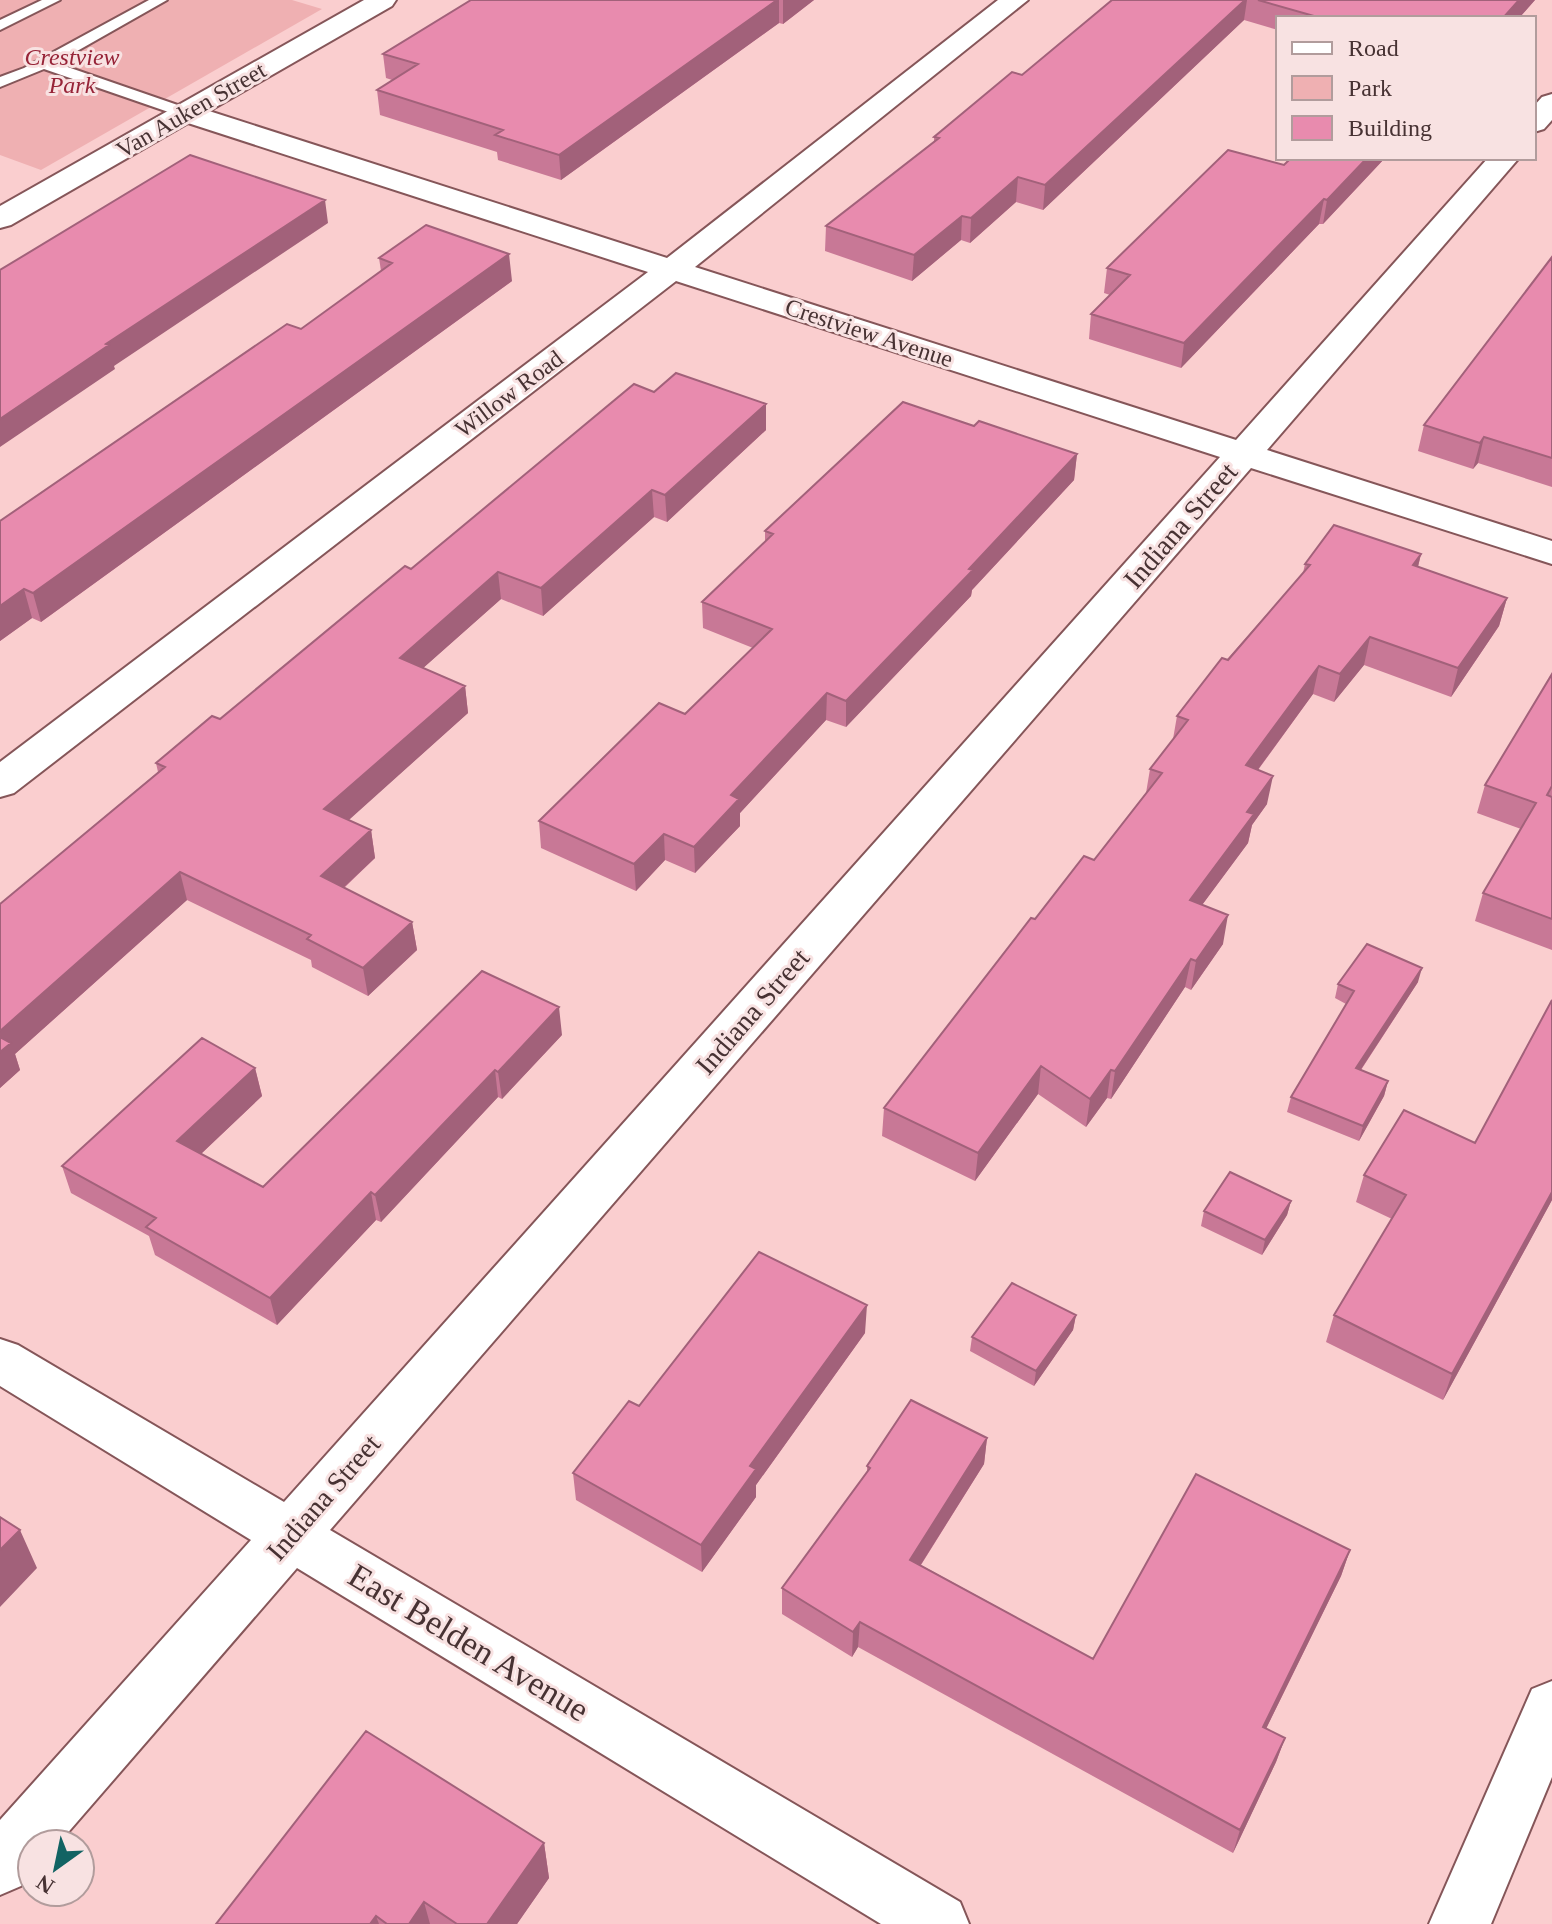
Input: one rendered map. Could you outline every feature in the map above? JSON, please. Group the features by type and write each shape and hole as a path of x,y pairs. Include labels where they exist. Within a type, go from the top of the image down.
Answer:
{"street":[{"name":"Van Auken Street","path":"0,219 383,0"},
{"name":"Willow Road","path":"0,783 671,270 1015,0"},
{"path":"1536,121 1552,103"},
{"name":"Crestview Avenue","path":"186,113 1552,553"},
{"name":"Indiana Street","path":"0,1865 1502,160"},
{"name":"East Belden Avenue","path":"0,1360 938,1924"},
{"path":"1460,1924 1552,1708"}],"lane":[{"path":"0,26 53,0"},
{"path":"0,82 160,0"},
{"path":"42,63 186,113"}],"green space":[{"name":"Crestview Park","path":"0,0 292,0 322,9 41,170 0,155"}],"building":[{"path":"471,0 777,0 559,155 495,135 503,130 377,90 418,64 383,54"},
{"path":"1112,0 1245,0 1045,185 1018,177 971,218 962,216 914,255 826,226 939,138 934,137 1012,72 1022,75"},
{"path":"1258,0 1519,0 1505,16 1314,16"},
{"path":"1228,150 1284,165 1289,160 1365,160 1184,343 1091,314 1130,275 1107,268"},
{"path":"190,155 325,200 106,344 109,345 0,419 0,270"},
{"path":"426,225 509,254 33,593 24,589 0,606 0,521 287,324 301,329 392,263 379,258"},
{"path":"1552,257 1552,458 1484,437 1480,443 1424,425"},
{"path":"676,373 766,404 665,495 652,490 541,588 498,572 400,658 465,686 324,809 371,830 321,876 412,922 363,968 307,939 311,935 180,872 0,1031 0,904 165,767 156,763 212,716 220,719 405,566 411,569 634,384 654,392"},
{"path":"903,402 974,426 979,421 1077,454 969,569 973,570 846,701 827,693 731,795 739,799 694,847 664,834 634,864 539,821 659,703 685,714 772,629 702,602 773,534 765,531"},
{"path":"1334,525 1421,554 1413,565 1507,598 1458,668 1370,637 1340,674 1319,666 1246,765 1273,776 1247,812 1254,814 1190,900 1228,915 1196,961 1191,959 1115,1071 1111,1070 1090,1099 1041,1066 978,1153 884,1108 1031,918 1035,919 1084,856 1094,860 1162,773 1150,769 1188,720 1177,716 1222,658 1228,660 1310,565 1305,564"},
{"path":"1552,674 1552,786 1547,795 1552,797 1552,919 1483,893 1536,803 1485,785"},
{"path":"1367,944 1422,968 1356,1068 1388,1081 1363,1126 1291,1097 1354,991 1338,984"},
{"path":"482,971 559,1007 375,1195 371,1192 270,1298 146,1227 156,1218 62,1166 202,1038 255,1068 177,1141 263,1187"},
{"path":"1552,1000 1552,1192 1452,1374 1334,1315 1406,1195 1364,1175 1404,1110 1475,1143"},
{"path":"0,1037 11,1043 0,1052"},
{"path":"1230,1172 1291,1201 1265,1240 1204,1211"},
{"path":"759,1252 867,1305 750,1466 756,1469 701,1545 573,1473 629,1401 639,1406"},
{"path":"1012,1283 1076,1315 1036,1371 972,1337"},
{"path":"911,1400 987,1438 910,1560 1093,1659 1196,1474 1350,1550 1263,1727 1285,1738 1240,1830 860,1622 853,1632 782,1588 870,1468 867,1466"},
{"path":"0,1517 20,1530 0,1550"},
{"path":"366,1731 544,1843 487,1924 457,1924 424,1902 409,1924 387,1924 376,1916 370,1924 216,1924"}]}
